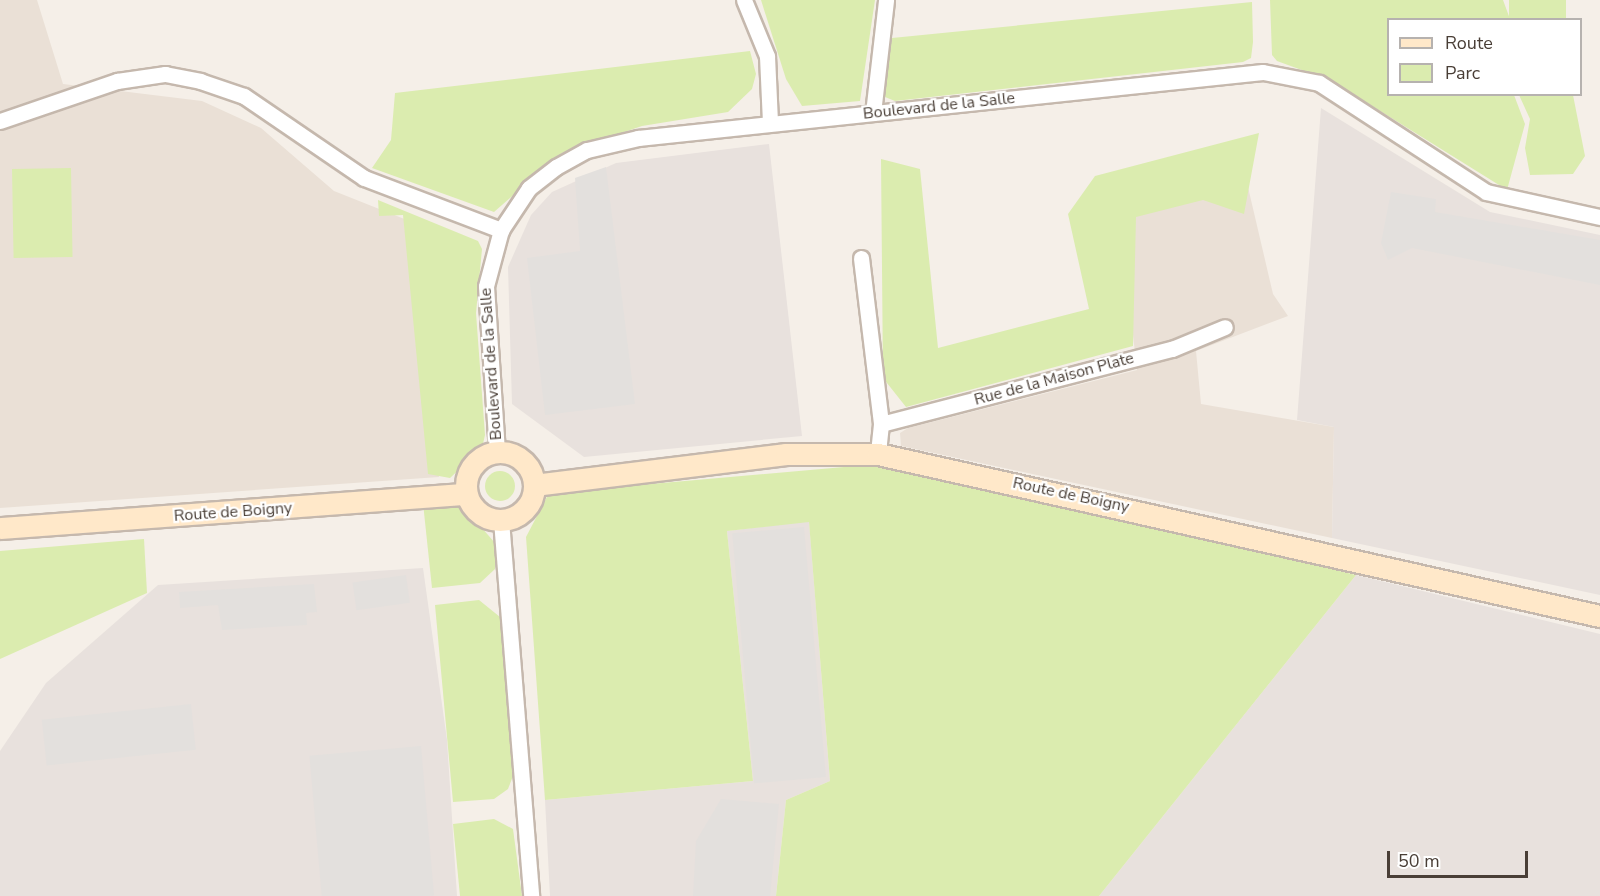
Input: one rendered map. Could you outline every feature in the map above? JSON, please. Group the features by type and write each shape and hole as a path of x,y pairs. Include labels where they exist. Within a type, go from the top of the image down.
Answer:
{"street":[{"path":"744,0 767,56 770,122"},
{"path":"873,113 886,0"},
{"path":"0,121 117,81 165,74 200,81 244,96 329,160 364,178 501,231"},
{"name":"Boulevard de la Salle","path":"497,452 486,286 501,231 529,188 587,150 638,138 1231,74 1290,74 1319,83 1486,192 1600,217"},
{"path":"861,258 881,424 878,454"},
{"name":"Rue de la Maison Plate","path":"881,424 1172,349 1225,327"},
{"path":"497,452 526,464 534,485 521,513 501,520 477,511 466,494 471,468 497,452"},
{"name":"Route de Boigny","path":"534,485 786,454 878,454 1600,616"},
{"name":"Route de Boigny","path":"0,528 466,494"},
{"path":"501,520 531,896"}],"shaded area":[{"path":"0,0 37,0 63,84 202,101 261,128 334,191 422,226 439,477 0,508"},
{"path":"1321,108 1490,212 1600,235 1600,595 1332,538 1334,427 1297,420"},
{"path":"769,144 802,436 584,457 512,404 508,267 531,215 552,192 616,163"},
{"path":"606,167 635,404 545,415 527,258 580,251 575,178"},
{"path":"1244,170 1273,294 1288,316 1196,351 1201,404 1334,427 1332,538 901,446 900,433 908,428 1137,370 1118,203"},
{"path":"1391,192 1436,199 1435,212 1600,240 1600,285 1412,248 1388,260 1381,243"},
{"path":"809,521 830,781 786,800 776,896 550,896 545,800 753,781 727,531"},
{"path":"804,527 826,777 754,783 732,533"},
{"path":"423,568 447,740 457,896 0,896 0,751 46,683 158,585"},
{"path":"406,575 410,603 356,610 353,583"},
{"path":"1356,575 1600,634 1600,896 1099,896"},
{"path":"314,584 317,612 306,613 307,625 222,630 218,605 180,608 179,592"},
{"path":"191,704 196,750 47,765 42,720"},
{"path":"421,746 434,895 322,896 309,756"},
{"path":"721,799 779,804 770,896 693,896 696,841"}],"green space":[{"path":"761,0 875,0 860,101 802,106 786,79"},
{"path":"1270,0 1503,0 1510,18 1387,18 1387,96 1514,96 1525,124 1507,190 1332,81 1277,61 1272,55"},
{"path":"1509,0 1566,0 1566,18 1509,18"},
{"path":"1252,2 1251,58 1243,62 895,101 885,97 882,85 892,38"},
{"path":"750,51 756,74 752,89 728,112 642,126 562,153 494,212 372,168 391,140 395,93"},
{"path":"1519,96 1573,96 1585,156 1573,174 1530,175 1525,148 1530,119"},
{"path":"1259,133 1244,214 1203,200 1136,217 1133,346 906,407 883,378 881,159 920,169 938,348 1089,309 1068,214 1095,176"},
{"path":"71,168 73,257 14,258 12,169"},
{"path":"378,200 478,241 482,249 476,313 485,435 482,448 450,478 428,474 403,215 379,216"},
{"path":"878,464 1076,507 1356,575 1099,896 776,896 786,800 830,781 809,522 727,531 753,781 545,800 526,537 549,493"},
{"path":"500,471 511,475 515,486 511,497 500,501 489,497 485,486 489,475"},
{"path":"443,501 462,505 495,543 495,569 480,583 432,588 423,503"},
{"path":"144,539 147,593 0,659 0,551"},
{"path":"479,600 500,617 513,776 508,789 494,799 453,802 435,605"},
{"path":"494,819 513,829 522,896 460,896 453,824"}]}
